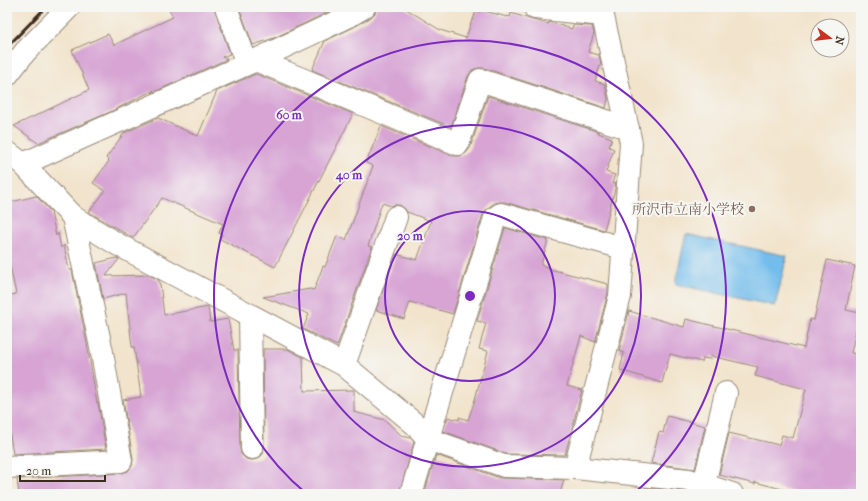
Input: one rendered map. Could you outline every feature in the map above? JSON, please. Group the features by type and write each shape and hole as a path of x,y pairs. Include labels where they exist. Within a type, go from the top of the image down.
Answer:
{"street":[{"path":"7,75 25,52 69,7"},
{"path":"226,7 252,62 458,144 480,80 628,128"},
{"path":"364,7 347,17 252,62 15,158 73,217 117,244 344,365 416,425 428,439 504,466 575,468 689,480 732,494"},
{"path":"535,8 602,11 631,143 620,296 575,468"},
{"path":"411,494 494,218 501,214 623,248"},
{"path":"7,467 121,462 101,347 73,217"},
{"path":"344,365 396,217"},
{"path":"250,315 252,448"},
{"path":"704,484 726,393"}],"water":[{"path":"686,234 787,256 775,306 675,284"}],"building":[{"path":"168,7 214,7 230,54 222,57 227,59 152,93 154,90 110,112 38,143 14,126 89,90 72,50 108,34 114,45 173,17"},
{"path":"239,7 339,7 274,38 253,45"},
{"path":"376,7 403,7 440,30 466,38 476,11 480,12 481,10 507,17 510,17 511,13 572,29 573,25 592,26 594,33 588,52 599,55 601,63 595,81 605,84 608,99 606,108 484,68 478,68 472,70 468,76 451,127 312,70 325,41 370,18 375,13"},
{"path":"256,74 353,114 275,267 220,239 222,234 219,233 223,224 162,198 133,238 89,212 105,191 93,183 109,161 106,158 124,133 158,118 198,136 217,91"},
{"path":"488,96 599,132 598,133 612,138 609,147 614,149 606,172 615,175 612,183 616,184 604,230 504,202 494,203 483,214 453,314 410,302 404,319 376,310 396,254 417,260 431,221 407,212 400,205 391,206 382,203 368,246 372,247 337,346 303,329 309,314 263,297 310,289 314,290 337,236 346,240 373,166 366,163 381,126 453,156 460,156 466,153 470,148"},
{"path":"36,196 51,212 56,236 58,233 61,248 64,245 69,270 72,270 106,449 13,454 7,417 7,296 16,294 7,252 7,203"},
{"path":"505,228 548,240 541,265 550,269 608,284 608,293 595,342 581,336 567,386 582,390 565,455 506,454 443,431 448,417 459,420 459,417 468,420 474,403 488,351 479,349 486,323 477,321"},
{"path":"117,258 119,259 106,276 149,275 159,280 164,315 208,307 210,322 228,319 234,350 238,350 240,448 241,454 246,459 258,459 263,454 264,448 263,349 287,349 303,357 304,391 354,390 354,412 385,420 402,436 411,438 414,442 399,494 19,494 17,479 122,473 128,471 132,466 133,459 123,400 141,397 134,347 132,347 126,293 103,299 96,263"},
{"path":"827,260 855,266 846,310 860,313 851,353 861,354 861,494 801,494 755,482 755,484 719,475 729,433 779,445 782,435 793,438 806,389 755,376 758,367 711,356 710,359 703,358 702,362 670,354 662,383 620,370 624,353 619,351 629,311 684,327 686,319 804,348 810,319 814,320"},
{"path":"667,416 705,426 695,469 651,463 659,432 663,433"},
{"path":"436,455 500,478 564,480 560,494 424,494"},
{"path":"645,488 686,492 692,494 643,494"}],"railway":[{"path":"7,12 12,7"},
{"path":"7,47 46,7"}],"place":[{"name":"所沢市立南小学校","path":"752,209"}]}
